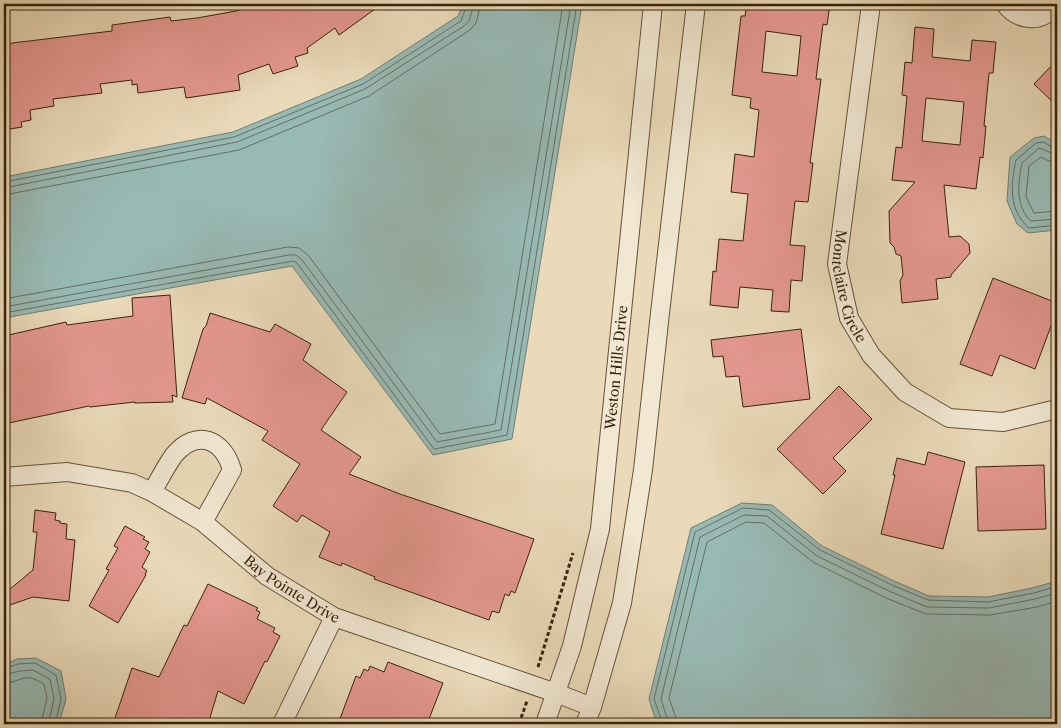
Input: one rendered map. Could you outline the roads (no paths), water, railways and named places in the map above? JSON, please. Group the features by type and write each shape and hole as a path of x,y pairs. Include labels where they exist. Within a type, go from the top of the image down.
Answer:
{"street":[{"name":"Weston Hills Drive","path":"545,724 572,646 600,529 653,4"},
{"path":"585,724 592,707 622,603 643,470 696,4"},
{"name":"Montclaire Circle","path":"871,4 838,264 849,318 871,355 905,392 949,418 1003,422 1057,409"},
{"path":"1005,4 1016,15 1033,19 1044,16 1055,4"},
{"path":"152,492 175,455 186,446 197,440 207,440 219,445 228,456 232,470 203,522"},
{"name":"Bay Pointe Drive","path":"4,477 67,472 132,483 152,492 203,522 267,576 334,617 556,692 592,707"},
{"path":"282,724 334,617"}],"water":[{"path":"463,4 582,4 512,439 433,455 292,266 4,318 4,177 233,132 361,79 458,16"},
{"path":"1044,136 1057,144 1057,230 1028,233 1017,224 1007,201 1010,157 1034,138"},
{"path":"742,503 772,505 822,546 929,596 988,597 1057,581 1057,719 1052,724 659,724 649,699 691,528"},
{"path":"36,658 61,671 66,699 59,724 4,724 4,665 17,659"}]}
